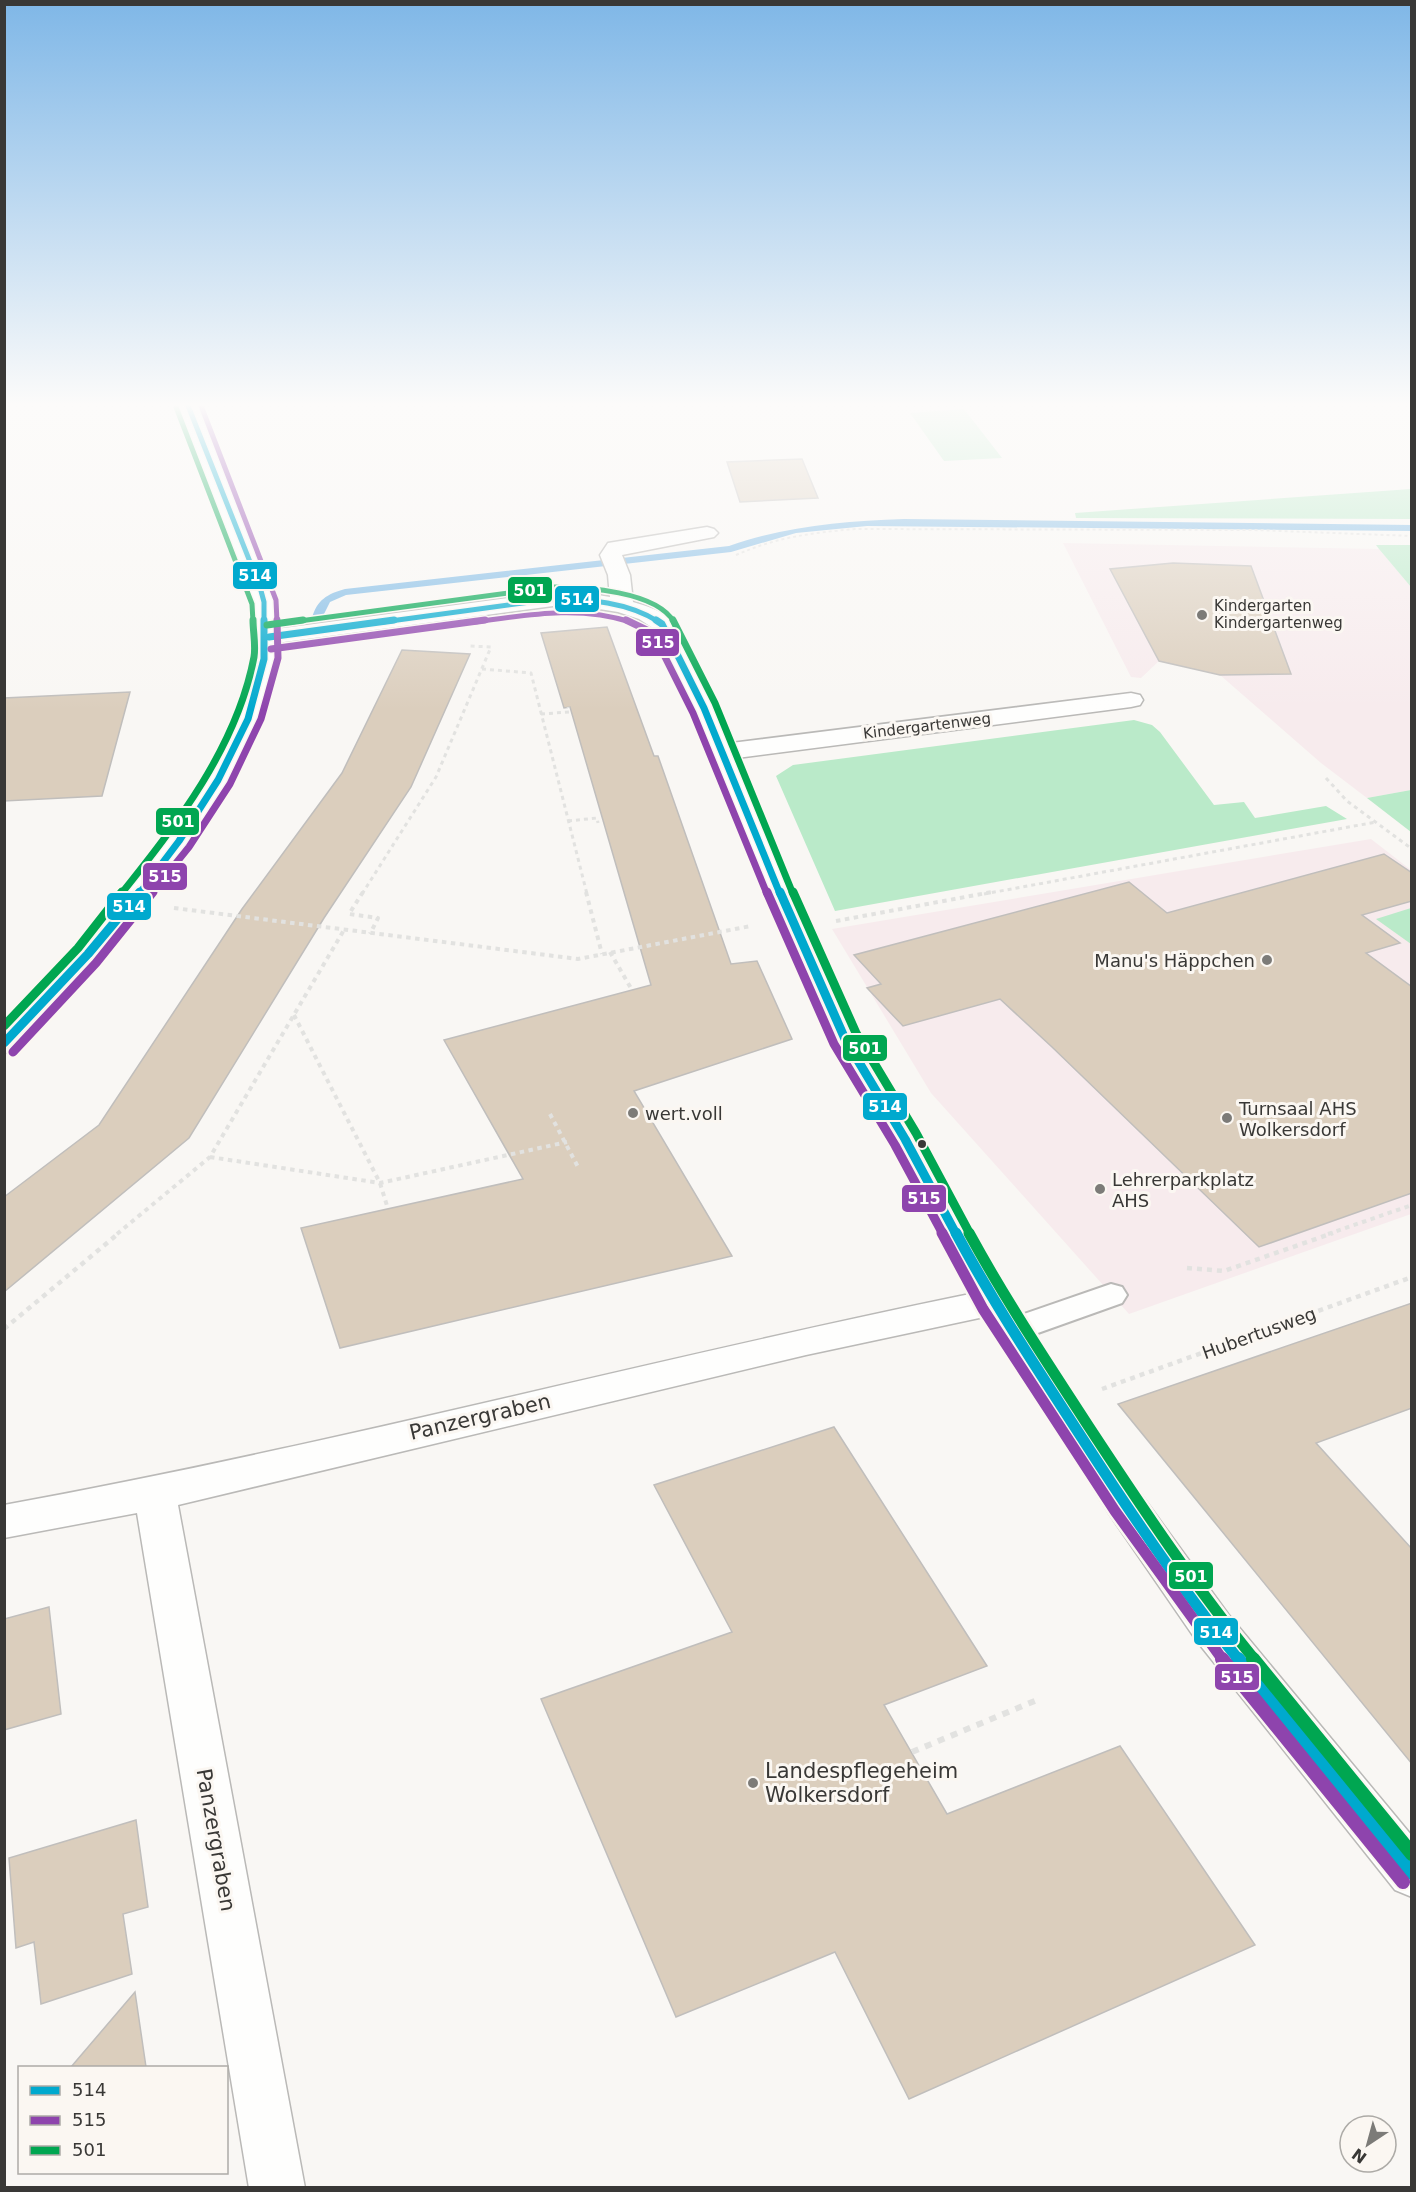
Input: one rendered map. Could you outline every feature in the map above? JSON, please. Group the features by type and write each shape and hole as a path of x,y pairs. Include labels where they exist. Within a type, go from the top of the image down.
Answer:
{"street":[{"path":"4,1044 75,972 158,872 198,813 239,738 264,673 269,637 264,602 227,505"},
{"path":"622,606 615,565 616,548 683,539 707,533"},
{"path":"269,637 553,599 580,599 622,606 646,614 662,624 673,642 723,752 792,924 845,1039 905,1139 1001,1317 1125,1504 1212,1627 1412,1874"},
{"name":"Kindergartenweg","path":"723,752 1131,700"},
{"name":"Panzergraben","path":"4,1522 155,1494 806,1341 1001,1317"},
{"name":"Panzergraben","path":"155,1494 277,2187"}],"lane":[{"path":"1001,1317 1111,1295"}],"path":[{"path":"729,557 766,542 793,535 855,529 1243,530 1412,536"},
{"path":"370,934 378,918 348,914 436,777 490,647 467,646"},
{"path":"482,669 531,673 602,954"},
{"path":"541,714 569,712 568,707"},
{"path":"1326,778 1347,801 1412,849"},
{"path":"568,821 597,818 598,823"},
{"path":"132,904 578,959 678,938 792,924 1376,822"},
{"path":"4,1329 210,1157 344,930"},
{"path":"610,952 632,990"},
{"path":"294,1014 380,1183 388,1209"},
{"path":"550,1114 567,1142 578,1167"},
{"path":"210,1157 380,1183 567,1142"},
{"path":"1187,1268 1224,1271 1412,1205"},
{"name":"Hubertusweg","path":"1106,1388 1412,1277"},
{"path":"912,1752 1037,1700"}],"shaded area":[{"path":"1063,543 1379,549 1411,587 1411,790 1367,798 1321,763 1220,675 1159,661 1141,678 1131,677"},
{"path":"1371,839 1411,870 1411,1214 1129,1314 931,1093 832,929"}],"green space":[{"path":"1183,505 1411,505 1411,519 1076,518 1075,513"},
{"path":"1376,545 1411,545 1411,587 1379,549"},
{"path":"1134,720 1152,725 1160,732 1214,805 1244,802 1255,818 1326,806 1347,819 835,911 776,776 793,765"},
{"path":"1411,790 1411,832 1367,798"},
{"path":"1411,908 1411,944 1376,919"}],"building":[{"name":"Kindergarten Kindergartenweg","path":"1173,563 1251,566 1291,674 1220,675 1159,661 1110,569"},
{"path":"607,627 654,756 658,756 731,964 757,961 792,1039 634,1091 732,1256 340,1348 301,1228 523,1179 444,1040 651,985 570,707 564,708 541,633"},
{"path":"402,650 470,654 411,787 324,918 189,1138 4,1292 4,1197 99,1125 242,909 342,773"},
{"path":"130,692 102,796 4,801 4,698"},
{"path":"1384,854 1412,873 1412,901 1362,915 1400,943 1366,953 1412,987 1412,1193 1259,1247 1000,999 903,1026 867,988 881,984 854,955 1129,882 1167,913"},
{"path":"1412,1303 1412,1408 1316,1443 1412,1549 1412,1764 1118,1404"},
{"name":"Landespflegeheim Wolkersdorf","path":"834,1427 987,1666 884,1705 947,1814 1120,1746 1255,1945 909,2099 835,1952 676,2017 541,1699 732,1632 654,1485"},
{"path":"49,1607 61,1714 4,1730 4,1619"},
{"path":"136,1820 148,1907 123,1914 132,1974 41,2004 34,1942 16,1948 9,1858"},
{"path":"135,1992 146,2066 72,2066"}],"waterway":[{"path":"317,618 326,600 345,592 731,549 762,538 831,525 940,522 1412,528"}],"transit line":[{"name":"501","path":"4,1026 78,948 170,833 209,772 238,711 254,655 252,604 214,505"},
{"name":"514","path":"4,1043 88,954 135,900 179,841 218,780 248,719 264,659 264,602 227,505"},
{"name":"515","path":"13,1052 96,963 189,847 230,784 261,719 278,658 276,600 239,505"},
{"name":"501","path":"267,625 553,587 581,587 626,595 653,603 672,618 715,703 802,915 856,1033 916,1133 1003,1296 1135,1497 1222,1620 1412,1854"},
{"name":"514","path":"269,637 553,599 580,599 622,606 647,614 662,624 704,708 791,920 845,1039 905,1139 993,1302 1125,1504 1212,1627 1412,1873"},
{"name":"515","path":"271,649 554,611 605,615 630,622 653,633 693,713 780,925 834,1044 895,1145 983,1309 1115,1511 1202,1634 1403,1882"}],"place":[{"name":"Kindergarten Kindergartenweg","path":"1202,615"},
{"name":"Manu's Häppchen","path":"1267,960"},
{"name":"wert.voll","path":"633,1113"},
{"name":"Turnsaal AHS Wolkersdorf","path":"1227,1118"},
{"name":"Lehrerparkplatz AHS","path":"1100,1189"},
{"name":"Landespflegeheim Wolkersdorf","path":"753,1783"}]}
